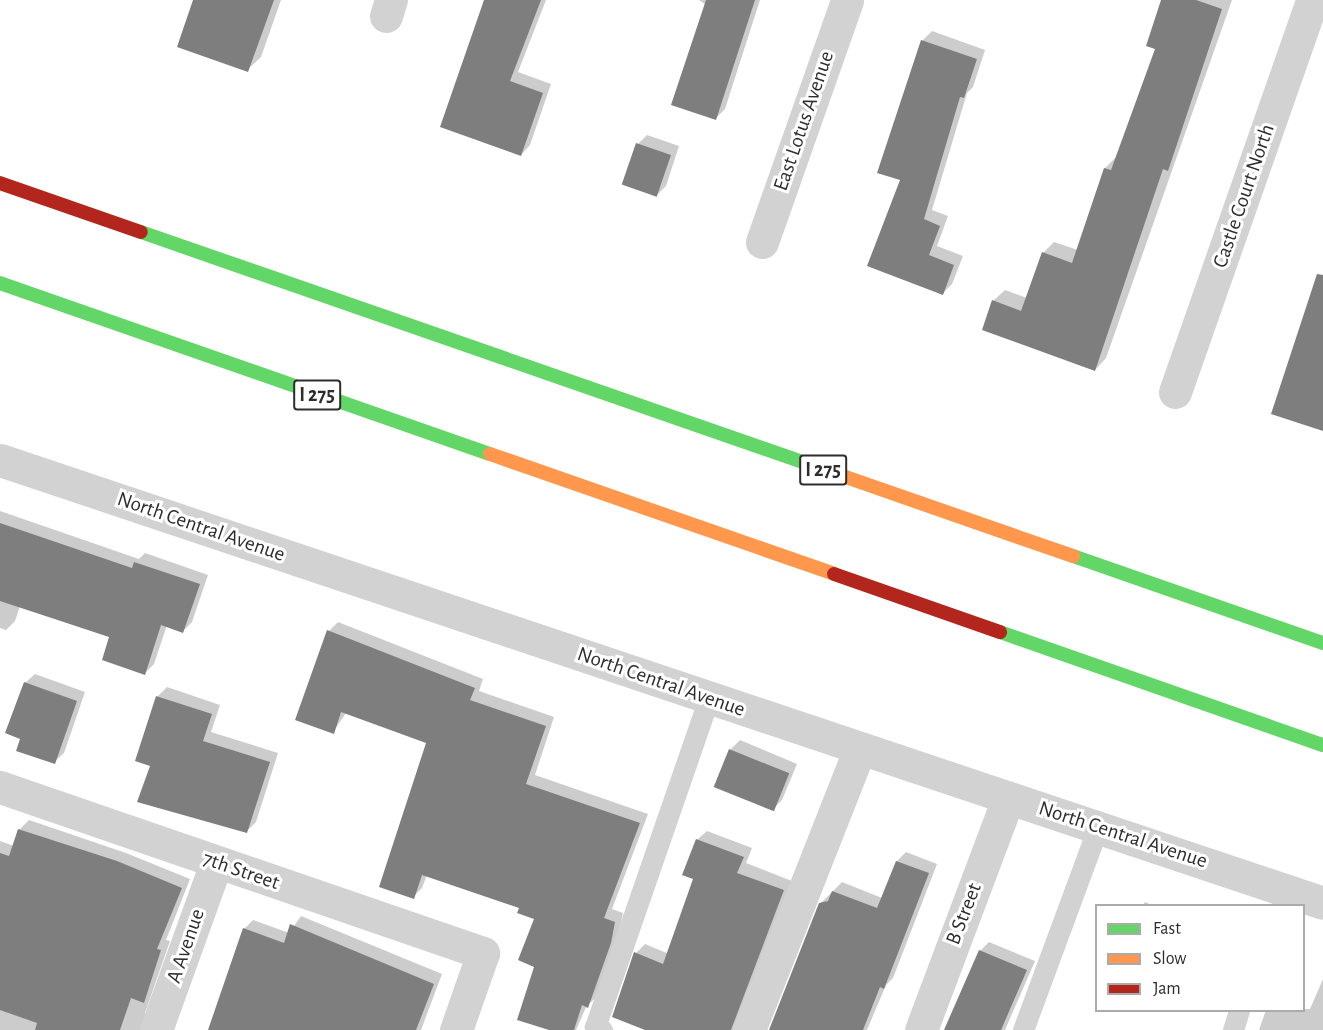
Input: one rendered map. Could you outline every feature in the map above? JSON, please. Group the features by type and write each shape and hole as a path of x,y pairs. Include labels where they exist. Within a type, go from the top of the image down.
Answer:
{"highway":[{"name":"I 275","path":"0,183 1323,643"},
{"name":"I 275","path":"0,283 1323,745"},
{"path":"1278,729 1323,755"}],"street":[{"name":"East Lotus Avenue","path":"762,242 847,0"},
{"name":"Castle Court North","path":"1175,392 1312,0"},
{"name":"North Central Avenue","path":"0,460 1098,827 1279,896 1323,903"},
{"path":"749,1030 860,748"},
{"name":"7th Street","path":"0,787 483,953 456,1030"},
{"name":"B Street","path":"921,1030 1008,798"},
{"name":"A Avenue","path":"156,1030 216,863"}],"lane":[{"path":"602,1030 595,1027 709,698"},
{"path":"1023,1030 1098,827"},
{"path":"1233,1030 1239,1012"}],"building":[{"path":"193,0 274,0 248,72 177,47"},
{"path":"484,0 541,0 510,81 543,93 521,156 440,127"},
{"path":"706,0 755,0 716,120 671,105"},
{"path":"1161,0 1196,0 1222,9 1168,171 1163,169 1095,371 982,330 992,300 1021,311 1042,252 1072,263 1104,168 1111,170 1155,49 1146,46"},
{"path":"921,40 977,59 964,98 960,97 924,219 940,226 929,255 954,265 943,295 867,266 900,180 877,173"},
{"path":"636,143 671,155 657,197 622,185"},
{"path":"1317,274 1323,275 1323,431 1271,414"},
{"path":"0,523 132,568 134,562 200,584 183,633 161,625 145,675 102,660 109,637 0,601"},
{"path":"327,630 475,688 470,700 546,726 526,784 640,823 604,918 615,922 611,943 588,1008 582,1005 574,1030 549,1030 517,1020 534,967 518,960 534,919 517,913 519,908 422,875 414,899 379,887 426,743 341,712 334,734 295,720"},
{"path":"24,682 77,701 55,764 16,751 20,739 5,733"},
{"path":"156,696 212,714 203,741 270,762 247,833 137,802 150,766 135,761"},
{"path":"729,749 789,773 774,811 714,787"},
{"path":"18,829 117,861 182,888 157,949 161,950 144,1003 131,998 120,1030 35,1030 37,1023 0,1010 0,853 9,856"},
{"path":"696,839 744,857 737,873 784,890 731,1030 645,1030 612,1017 634,952 663,964 693,879 682,875"},
{"path":"896,861 929,873 884,989 880,987 863,1030 769,1030 819,903 828,901 832,891 877,908"},
{"path":"290,924 434,984 416,1030 208,1030 243,928 284,943"},
{"path":"979,950 1027,970 1001,1030 944,1030"}],"traffic: fast":[{"path":"141,232 840,475"},
{"path":"0,283 490,454"},
{"path":"1073,556 1323,643"},
{"path":"1000,632 1323,745"}],"traffic: slow":[{"path":"490,454 834,574"},
{"path":"840,475 1073,556"}],"traffic: jam":[{"path":"0,183 141,232"},
{"path":"834,574 1000,632"}]}
